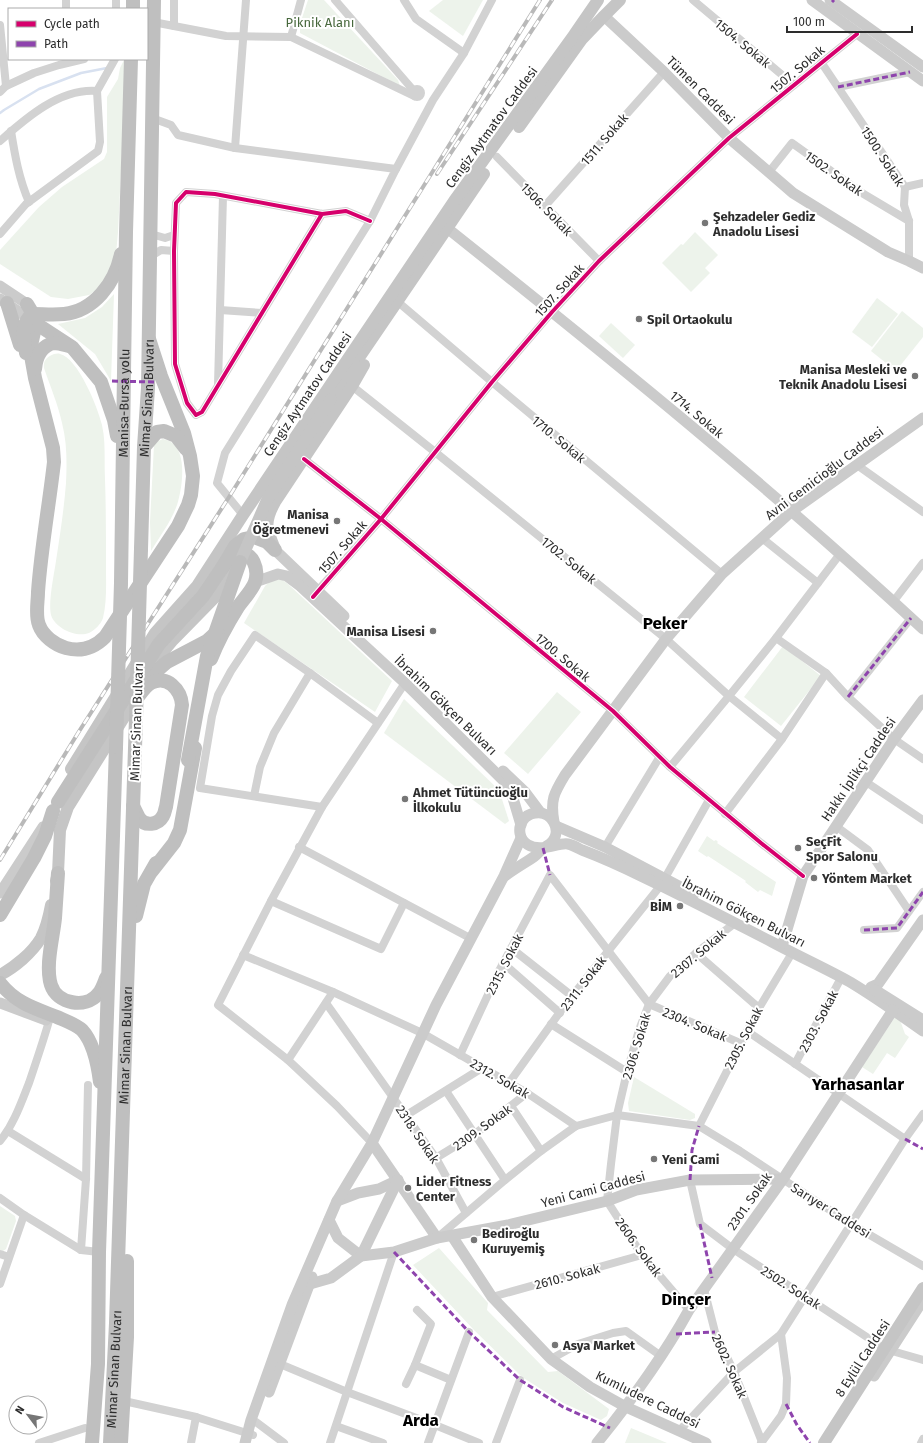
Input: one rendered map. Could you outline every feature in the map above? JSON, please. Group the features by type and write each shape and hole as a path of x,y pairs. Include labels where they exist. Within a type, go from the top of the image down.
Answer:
{"highway":[{"name":"Mimar Sinan Bulvarı","path":"110,1443 120,1215 144,447 148,388 154,0"},
{"name":"Manisa-Bursa yolu","path":"105,1114 121,583 126,232 131,60"},
{"path":"31,315 63,314 82,310 92,304 113,277 120,259 126,232"},
{"path":"3,301 24,357 35,378"},
{"path":"31,315 72,347 101,382 114,420 123,472"},
{"path":"31,315 23,334 26,354 35,378 53,448 54,462 39,579 37,612 38,624 42,631 55,643 64,648 83,649 92,647 100,643 105,637 178,526 191,495 192,467 184,433 161,376 149,339"},
{"path":"35,378 36,360 41,351 47,346 55,343 72,347"},
{"path":"144,447 157,432 164,430 176,436 184,444 190,456"},
{"path":"0,915 34,858 45,836 55,806 159,644 203,596 235,546 244,539 254,537 267,542 275,550"},
{"path":"152,871 174,843 180,830 212,658 232,617 255,582 255,564 251,558 244,554 239,554 232,557 222,568"},
{"path":"129,943 144,884 167,841 188,760 207,656 240,562"},
{"path":"135,700 152,675 166,662 207,641 232,617"},
{"path":"133,806 139,818 144,822 151,824 157,822 163,816 166,807 182,705 176,689 167,682 159,680 150,683 135,700"},
{"path":"58,872 55,918 48,972 51,986 56,993 65,1000 75,1003 88,1002 98,995 109,970"},
{"path":"0,983 14,998 23,1004 71,1023 81,1030 87,1037 99,1075 105,1114 99,1252 98,1364 92,1443"},
{"path":"120,1215 128,1265 127,1337 121,1443"},
{"path":"83,1443 89,1364 91,1287 99,1252"}],"main road":[{"name":"Cengiz Aytmatov Caddesi","path":"55,806 70,771 155,633 196,586 454,201 574,36 598,0"},
{"name":"Cengiz Aytmatov Caddesi","path":"0,975 15,966 41,938 49,917 58,872 60,830 68,807 135,700 154,661 222,590 240,562 268,498 331,399 496,157 582,40 620,0"},
{"path":"812,0 829,4 918,62 923,68"},
{"path":"829,4 857,34 923,81"},
{"name":"Tümen Caddesi","path":"604,16 664,72 729,138 793,193 818,210 888,252 923,268"},
{"name":"1714. Sokak","path":"447,228 552,312 792,511 923,629"},
{"path":"0,286 31,315"},
{"path":"3,301 31,315"},
{"path":"275,550 269,536 267,523 268,515 275,502 352,386 386,319"},
{"name":"Avni Gemicioğlu Caddesi","path":"555,824 552,810 553,797 555,790 565,775 666,639 722,574 792,511 923,418"},
{"name":"İbrahim Gökçen Bulvarı","path":"275,550 315,594 506,783 513,798 521,825"},
{"name":"İbrahim Gökçen Bulvarı","path":"255,582 278,574 287,576 315,594 525,792 540,812"},
{"name":"Hakkı İplikçi Caddesi","path":"783,943 803,876 894,739 923,700"},
{"path":"0,893 25,857 55,806"},
{"path":"249,1439 292,1305 337,1201 372,1143 422,1033 470,938 504,876 521,838 521,825 526,817 531,814 540,812 550,817 555,824 555,837 552,842 504,876"},
{"name":"İbrahim Gökçen Bulvarı","path":"555,824 605,847 735,923 841,978 893,1010 923,1031"},
{"path":"521,838 528,846 538,849 543,848"},
{"name":"İbrahim Gökçen Bulvarı","path":"543,848 568,844 663,882 871,987 923,1020"},
{"path":"871,987 878,984 923,920"},
{"path":"889,969 886,983 893,1010"},
{"path":"0,1003 63,1026 75,1033 84,1042 96,1063"},
{"name":"2301. Sokak","path":"597,1443 626,1407 676,1334 689,1310 783,1179 893,1010"},
{"path":"372,1143 437,1238"},
{"name":"Yeni Cami Caddesi","path":"361,1256 394,1252 437,1238 508,1225 607,1201 636,1190 690,1180 783,1179"},
{"path":"337,1201 358,1193 379,1189 398,1180"},
{"path":"310,1284 331,1278 361,1256 398,1180"},
{"path":"329,1220 338,1238 361,1256"},
{"path":"254,1421 280,1364 310,1284 328,1235 329,1220"},
{"name":"Kumludere Caddesi","path":"452,1236 492,1297 551,1359 590,1387 626,1407 706,1443"},
{"name":"8 Eylül Caddesi","path":"824,1443 888,1349 923,1288"},
{"path":"830,1443 888,1349 923,1300"}],"street":[{"path":"174,0 174,26"},
{"path":"235,148 246,0"},
{"path":"292,37 300,0"},
{"path":"335,0 416,94"},
{"path":"404,0 416,19 464,53"},
{"path":"243,515 217,483 225,453 370,221 433,100 464,53 492,0"},
{"name":"1504. Sokak","path":"693,0 794,85"},
{"path":"153,22 226,36 292,37 416,94 433,100"},
{"path":"0,25 6,86"},
{"name":"1507. Sokak","path":"315,594 381,519 492,382 552,312 599,261 729,138 857,34"},
{"path":"0,234 29,202 98,151 100,142 97,91 114,60"},
{"path":"0,92 6,86 34,73 66,61"},
{"name":"1500. Sokak","path":"821,62 905,187 904,205 909,220 909,261"},
{"name":"1511. Sokak","path":"544,207 664,72"},
{"path":"838,87 910,72"},
{"path":"0,141 32,114 62,97 86,90 97,91"},
{"path":"152,118 171,125 178,135 235,148 396,169"},
{"path":"11,131 22,187 29,202"},
{"name":"1502. Sokak","path":"769,172 792,143 862,193 909,220"},
{"name":"1506. Sokak","path":"496,157 599,261"},
{"path":"905,187 923,183"},
{"path":"322,214 202,412 196,415 187,403 175,364 174,235 176,202 186,192 223,196 322,214 346,211 370,221"},
{"path":"218,386 223,196"},
{"path":"151,234 165,238 174,235"},
{"path":"151,256 162,250 174,251"},
{"name":"1710. Sokak","path":"398,302 722,574"},
{"path":"220,310 262,313"},
{"name":"1702. Sokak","path":"352,386 666,639 729,696 782,739"},
{"name":"1700. Sokak","path":"304,459 381,519 613,711 659,758 725,814 803,876"},
{"path":"858,465 923,512"},
{"path":"762,538 818,583"},
{"path":"670,767 776,638 840,554"},
{"path":"893,602 923,563"},
{"path":"848,697 911,618"},
{"path":"322,808 200,788 212,716 218,695 231,671 255,634 310,672 378,723"},
{"path":"776,638 826,673 848,697 894,739 923,759"},
{"path":"254,796 260,767 274,733 310,672"},
{"path":"725,814 782,739 826,673"},
{"path":"372,1143 337,1106 288,1060 218,1005 299,847 322,808 405,683"},
{"path":"605,847 659,758"},
{"path":"866,782 923,820"},
{"name":"2311. Sokak","path":"509,1083 572,996 663,882 709,800"},
{"path":"836,826 868,850 909,911"},
{"path":"299,847 470,938"},
{"name":"2315. Sokak","path":"460,1055 503,963 550,875"},
{"name":"2306. Sokak","path":"550,875 649,1004 638,1030 617,1115 607,1201"},
{"path":"864,930 897,928 923,892"},
{"path":"271,901 381,949 404,903"},
{"name":"2307. Sokak","path":"649,1004 670,976 696,953 735,923"},
{"path":"511,948 572,996"},
{"name":"2305. Sokak","path":"699,1126 740,1043 792,952"},
{"path":"696,953 759,1008"},
{"name":"2312. Sokak","path":"244,955 333,992 422,1033 509,1083 576,1126"},
{"path":"503,963 560,1013"},
{"name":"2303. Sokak","path":"796,1064 841,978"},
{"path":"288,1060 333,992"},
{"name":"2318. Sokak","path":"326,1003 436,1158 466,1213"},
{"name":"2304. Sokak","path":"649,1004 740,1043"},
{"path":"0,1141 8,1132 21,1104 49,1021"},
{"path":"551,1024 627,1072"},
{"path":"747,1031 905,1139"},
{"path":"405,1116 482,1068"},
{"path":"81,1250 86,1179 88,1085"},
{"path":"446,1091 505,1180"},
{"name":"2309. Sokak","path":"436,1158 475,1134 527,1094"},
{"path":"511,1106 541,1151"},
{"path":"679,1431 734,1372 781,1334 905,1139 923,1114"},
{"path":"437,1238 505,1180 541,1151 576,1126 617,1115 699,1126"},
{"name":"Sarıyer Caddesi","path":"699,1126 851,1224 923,1266"},
{"path":"8,1132 86,1179"},
{"name":"2502. Sokak","path":"690,1180 700,1224 733,1249 888,1349 923,1360"},
{"path":"0,1198 24,1215 81,1250 99,1252"},
{"name":"2606. Sokak","path":"607,1201 642,1255 689,1310"},
{"path":"0,1284 24,1215"},
{"path":"330,1443 394,1252"},
{"path":"0,1254 9,1257"},
{"name":"2610. Sokak","path":"492,1297 642,1255"},
{"name":"2602. Sokak","path":"704,1289 715,1332 734,1372 761,1442"},
{"path":"406,1384 431,1324 418,1310"},
{"path":"551,1359 578,1344 613,1333 626,1331 661,1356"},
{"path":"428,1443 469,1332"},
{"path":"761,1442 781,1416 786,1404 787,1378 781,1334"},
{"path":"280,1364 347,1392 479,1443"},
{"path":"415,1365 451,1380"},
{"path":"496,1443 520,1380"},
{"path":"124,1401 196,1417 249,1439"},
{"path":"191,1443 196,1417"},
{"path":"254,1421 284,1443"},
{"path":"336,1426 383,1443"},
{"path":"39,1443 84,1428"}],"green space":[{"name":"Piknik Alanı","path":"308,0 324,0 398,80 400,86 300,33 300,24"},
{"path":"443,0 483,0 463,36 429,11"},
{"path":"124,60 125,88 116,254 108,275 96,290 89,295 68,299 51,297 0,264 0,250 39,207 62,187 104,159 107,152 107,97 118,79 120,68"},
{"path":"695,232 718,255 705,268 710,273 691,292 662,263 681,244 683,245"},
{"path":"114,294 111,381 95,354 58,324 85,318 102,307"},
{"path":"877,298 898,314 872,347 852,332"},
{"path":"902,311 923,328 923,337 896,371 871,351"},
{"path":"611,323 635,345 623,358 599,336"},
{"path":"54,354 59,354 67,358 74,364 80,374 92,396 102,425 104,438 106,523 105,606 103,618 96,629 84,634 72,633 61,628 53,620 50,610 66,483 66,445 64,430 44,368 46,359"},
{"path":"163,439 171,442 180,454 182,463 182,481 175,511 151,551 150,522 154,445 156,442"},
{"path":"280,578 392,681 375,712 244,623 265,586 271,580"},
{"path":"783,646 821,676 781,726 744,697"},
{"path":"557,692 581,712 528,774 504,753"},
{"path":"404,699 499,790 509,821 505,824 384,733"},
{"path":"707,836 714,841 716,840 718,842 717,843 776,882 772,896 760,890 758,892 745,882 746,881 698,851"},
{"path":"895,1017 900,1020 905,1034 909,1037 895,1058 887,1053 873,1074 862,1067"},
{"path":"634,1077 695,1114 695,1118 690,1120 629,1111 628,1103"},
{"path":"0,1206 15,1216 16,1221 6,1249 3,1251 0,1250"},
{"path":"439,1248 488,1303 487,1310 548,1372 558,1371 609,1409 607,1416 601,1420 563,1403 522,1377 474,1330 413,1265"},
{"path":"631,1428 667,1443 625,1443"}],"waterway":[{"path":"0,113 39,89 81,73 107,68"}],"railway":[{"path":"0,860 78,733 229,497 540,0"},
{"path":"437,174 552,0"}],"marked path":[{"path":"838,87 910,72"},
{"path":"112,381 154,382"},
{"path":"848,697 911,618"},
{"path":"543,848 550,875"},
{"path":"864,930 897,928 923,892"},
{"path":"690,1180 692,1150 699,1126"},
{"path":"905,1139 923,1149"},
{"path":"700,1224 712,1278"},
{"path":"394,1252 469,1332 520,1380 563,1407 610,1428"},
{"path":"676,1334 715,1332"},
{"path":"786,1404 797,1425 810,1443"}],"cycle path":[{"path":"313,597 381,519 492,382 552,312 599,261 729,138 857,34"},
{"path":"322,214 202,412 196,415 187,403 175,364 174,251 176,203 186,192 215,194 322,214 346,211 370,221"},
{"path":"304,459 381,519 613,711 670,767 803,876"}],"place":[{"name":"Şehzadeler Gediz Anadolu Lisesi","path":"705,223"},
{"name":"Spil Ortaokulu","path":"639,319"},
{"name":"Manisa Mesleki ve Teknik Anadolu Lisesi","path":"915,376"},
{"name":"Manisa Öğretmenevi","path":"337,521"},
{"name":"Manisa Lisesi","path":"433,631"},
{"name":"Ahmet Tütüncüoğlu İlkokulu","path":"405,799"},
{"name":"SeçFit Spor Salonu","path":"798,848"},
{"name":"Yöntem Market","path":"814,878"},
{"name":"BİM","path":"680,906"},
{"name":"Yeni Cami","path":"654,1159"},
{"name":"Lider Fitness Center","path":"408,1188"},
{"name":"Bediroğlu Kuruyemiş","path":"474,1240"},
{"name":"Asya Market","path":"555,1345"}],"district":[{"name":"Peker","path":"665,623"},
{"name":"Yarhasanlar","path":"858,1084"},
{"name":"Dinçer","path":"686,1299"},
{"name":"Arda","path":"421,1420"}]}
